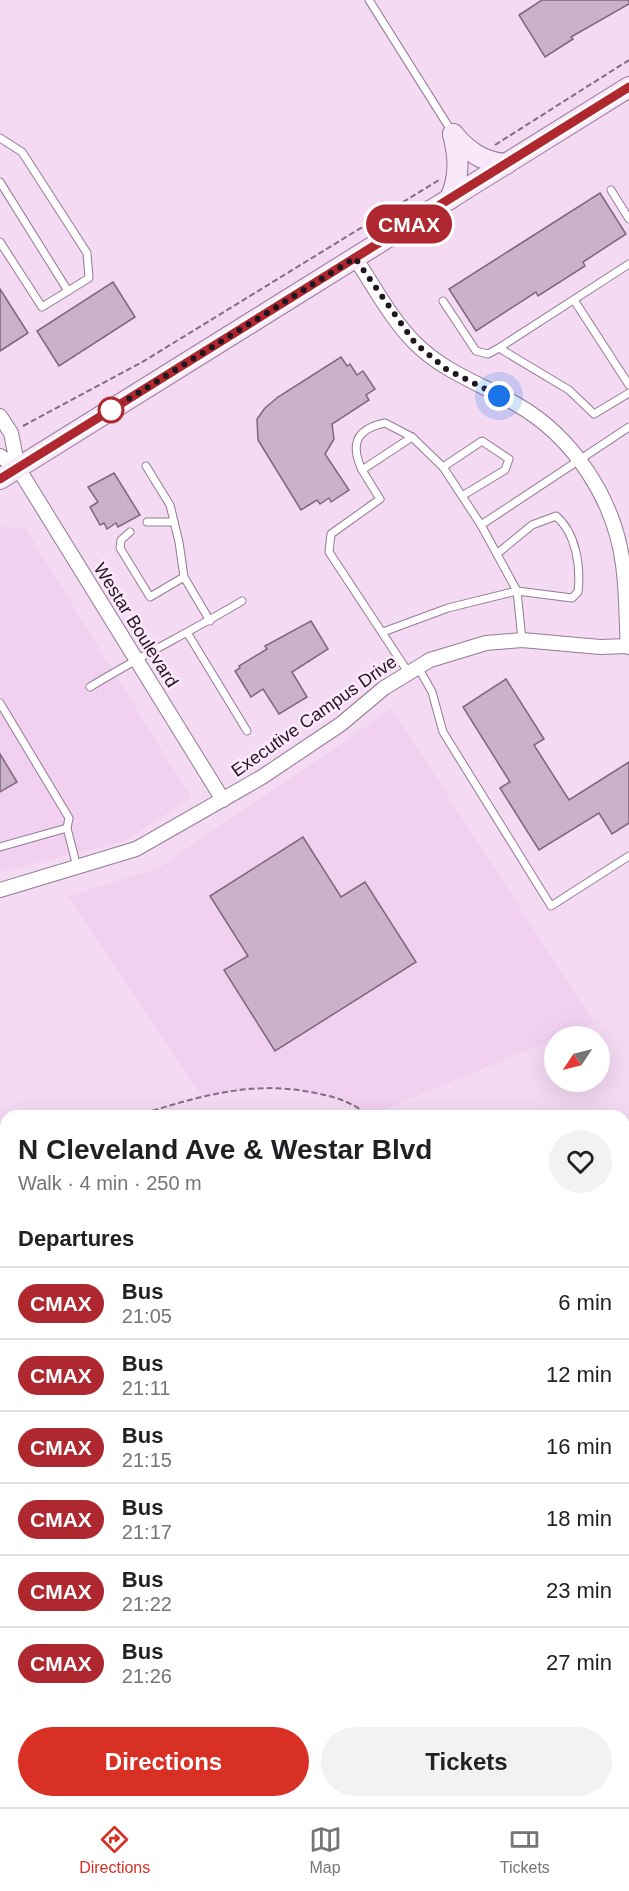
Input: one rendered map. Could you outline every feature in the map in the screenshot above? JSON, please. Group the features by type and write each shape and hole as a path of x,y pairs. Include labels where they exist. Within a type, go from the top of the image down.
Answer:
{"main road":[{"path":"0,479 629,87"},
{"path":"453,134 464,147 477,156 506,164"},
{"path":"450,199 459,167 453,134"}],"street":[{"path":"355,258 415,343 446,369 517,404 548,427 579,459 599,490 625,552 629,648"},
{"name":"Westar Boulevard","path":"0,416 11,433 18,468 223,800"},
{"name":"Westar Boulevard","path":"0,456 18,468"},
{"name":"Executive Campus Drive","path":"0,890 136,849 223,800 303,750 413,669 458,650 486,643 522,640 629,648"}],"lane":[{"path":"369,0 453,134"},
{"path":"0,138 22,152 87,252 89,278 42,307 0,242"},
{"path":"0,182 69,291"},
{"path":"611,190 629,219"},
{"path":"443,301 476,351 488,354 629,264"},
{"path":"574,300 629,386"},
{"path":"499,348 569,390 594,414 629,393"},
{"path":"522,640 518,591 498,553 443,467 412,437 385,423 367,428 356,444 355,455 380,500 331,534 329,552 383,632 432,692 442,732 551,906 629,856"},
{"path":"481,525 629,427"},
{"path":"362,470 412,437"},
{"path":"443,467 482,441 508,459 505,470 462,496"},
{"path":"146,466 170,505 184,577 210,621"},
{"path":"383,632 448,608 518,591 572,598 578,592 577,560 572,538 564,523 556,516 532,525 498,553"},
{"path":"147,522 174,522"},
{"path":"130,532 121,540 120,548 150,597 184,577"},
{"path":"90,687 135,658 188,634 242,601"},
{"path":"188,634 247,731"},
{"path":"0,703 69,818 67,828 77,867"},
{"path":"0,847 67,828"}],"path":[{"path":"477,156 629,60"},
{"path":"11,433 144,361 459,167"},
{"path":"155,1110 223,1090 267,1086 338,1097 362,1110"}],"shaded area":[{"path":"0,527 25,528 191,798 125,841 0,872"},
{"path":"392,709 594,1023 585,1026 544,1026 544,1044 383,1110 359,1110 338,1097 294,1088 267,1086 201,1096 68,896 157,869"}],"building":[{"path":"542,0 629,0 629,4 571,37 573,39 545,57 519,15"},
{"path":"600,193 626,234 583,262 585,266 538,296 536,292 476,331 449,289"},
{"path":"113,282 135,317 59,366 37,331"},
{"path":"0,289 28,333 0,351"},
{"path":"341,357 347,366 350,364 357,375 363,371 375,389 366,395 369,400 332,424 334,439 325,454 349,490 331,502 329,498 320,504 317,500 301,510 258,440 257,419 265,408 278,397"},
{"path":"114,473 140,515 118,527 116,523 107,529 104,523 100,525 90,507 98,502 88,487"},
{"path":"311,621 328,649 292,672 307,697 279,714 263,689 251,697 235,671 240,668 239,666 267,649 265,646"},
{"path":"506,679 544,739 534,745 569,800 629,762 629,823 612,834 599,813 539,850 500,788 510,782 463,707"},
{"path":"0,754 17,782 0,792"},
{"path":"303,837 341,897 365,882 416,962 275,1051 224,970 248,956 210,896"}],"bus line":[{"name":"CMAX","path":"0,479 629,87"}],"route":[{"path":"111,410 355,258 415,343 446,369 499,396"}]}
